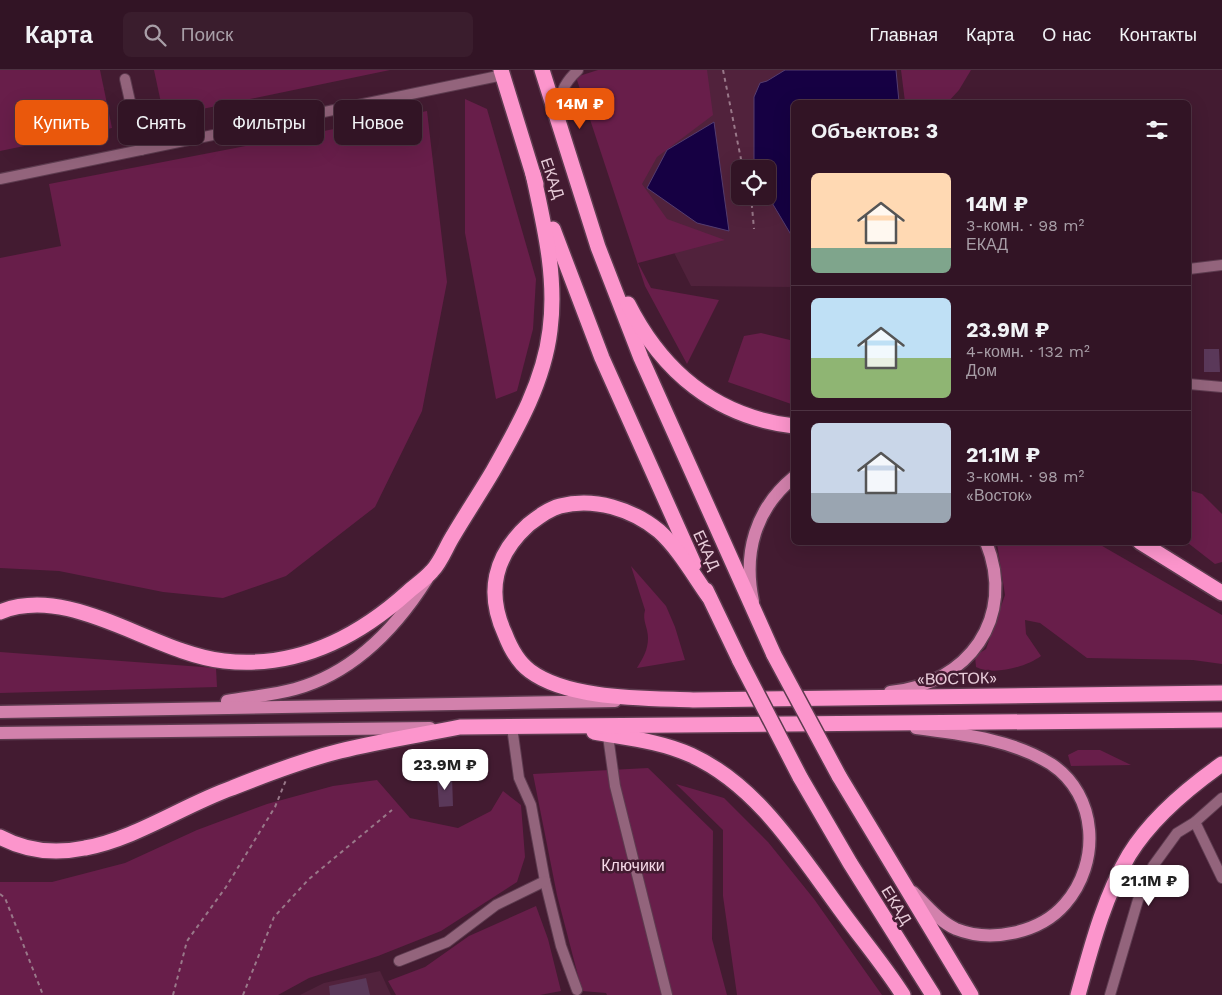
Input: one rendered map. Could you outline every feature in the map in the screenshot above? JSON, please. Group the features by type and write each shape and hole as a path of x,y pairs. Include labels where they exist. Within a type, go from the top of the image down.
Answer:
{"highway":[{"name":"ЕКАД","path":"542,70 598,247 641,358 763,635 839,776 970,995"},
{"name":"ЕКАД","path":"502,73 532,174 602,358 709,598 800,777 850,863 933,995"},
{"path":"0,612 33,604 59,606 196,654 224,661 259,661 297,656 341,640 380,618 433,571 523,417 539,376 550,330 551,289 549,248 532,174"},
{"path":"598,247 630,309 662,358 686,381 720,404 777,424 791,426"},
{"name":"«ВОСТОК»","path":"709,598 683,560 659,532 623,510 600,504 579,502 558,506 537,517 516,536 506,549 499,566 494,588 497,617 511,648 530,671 551,682 585,692 624,698 693,700 1222,693"},
{"path":"1145,545 1222,593"},
{"path":"0,836 11,842 46,850 87,848 113,840 230,788 292,766 339,751 460,727 558,726 607,730 1222,720"},
{"path":"607,730 691,755 723,774 751,796 792,843 904,995"},
{"path":"1078,995 1100,921 1115,882 1130,854 1153,824 1177,800 1222,764"}],"main road":[{"path":"763,635 751,592 749,567 751,548 763,513 782,488 791,480"},
{"path":"838,697 914,688 945,676 964,661 986,632 994,602 995,577 987,545"},
{"path":"189,708 296,689 345,667 379,640 394,625 409,608 433,571"},
{"path":"0,712 693,700"},
{"path":"854,725 913,728 960,734 1020,749 1051,764 1062,773 1073,783 1084,805 1089,830 1089,844 1081,880 1064,905 1026,929 989,936 956,929 927,906 898,875"},
{"path":"0,733 460,727"}],"street":[{"path":"578,70 567,81 561,92 560,105 572,147 580,188"},
{"path":"0,179 502,73"},
{"path":"125,79 141,150"},
{"path":"1191,269 1222,265"},
{"path":"1191,384 1222,387"},
{"path":"512,727 520,778 531,805 545,881 561,946 577,990"},
{"path":"607,730 615,786 667,995"},
{"path":"1110,995 1138,900 1153,866 1177,833 1195,822 1222,798"},
{"path":"1195,822 1222,878"},
{"path":"399,961 447,942 496,905 545,881"}],"path":[{"path":"723,70 741,160"},
{"path":"752,205 754,229"},
{"path":"173,995 187,941 226,887 275,807 292,766"},
{"path":"243,995 274,916 309,879 392,810"},
{"path":"0,894 4,898 43,995"}],"shaded area":[{"path":"664,70 889,70 800,100 791,100 791,287 691,286 598,103"},
{"path":"785,70 896,70 899,100 791,100 791,235 773,205 776,205 776,160 754,160 754,97 760,83"},
{"path":"714,122 729,231 697,223 647,188 667,150"},
{"path":"380,971 391,995 300,995 324,983"}],"green space":[{"path":"0,70 100,70 106,100 15,100 15,145 29,145 0,151"},
{"path":"154,70 390,70 246,100 214,100 214,107 204,109 204,100 160,100"},
{"path":"598,70 707,70 713,115 657,157 642,184 667,219 725,240 638,263 651,288 719,300 687,364 645,286 576,77"},
{"path":"901,70 971,70 959,90 950,100 905,100"},
{"path":"465,99 487,109 536,279 533,329 517,391 496,399 465,233"},
{"path":"108,109 112,128 108,129"},
{"path":"427,111 447,282 422,411 375,507 286,576 223,598 163,592 59,571 0,568 0,258 61,246 49,184 251,145 324,145 324,131 334,129 334,145 422,145 422,112"},
{"path":"761,333 791,340 791,404 728,382 744,336"},
{"path":"1191,491 1202,494 1222,514 1222,562 1215,564 1191,545"},
{"path":"997,545 1100,545 1222,615 1222,664 1193,660 1087,658 1040,623 1025,620 1026,634 1041,656 1019,667 992,671 983,670 976,667 975,656 986,649 1005,595"},
{"path":"631,566 666,606 675,627 685,660 637,668 646,650 648,638 644,617 645,610"},
{"path":"0,652 216,668 217,687 0,693"},
{"path":"1078,750 1100,750 1131,765 1071,766 1068,755"},
{"name":"Ключики","path":"648,768 713,831 712,939 727,995 607,995 606,993 582,991 557,895 533,774"},
{"path":"377,780 410,818 458,828 491,811 503,791 521,805 525,857 517,882 441,931 378,956 309,978 278,995 0,995 0,882 52,882 125,863 197,830 267,804 333,786"},
{"path":"676,784 724,798 768,842 814,899 882,995 737,995 723,896 723,830"},
{"path":"536,906 548,939 561,991 540,995 396,995 388,981 425,967 469,936"}],"building":[{"path":"1204,349 1219,349 1220,372 1204,372"},
{"path":"452,776 453,806 439,807 437,777"},
{"path":"366,978 370,995 330,995 329,986"}]}
